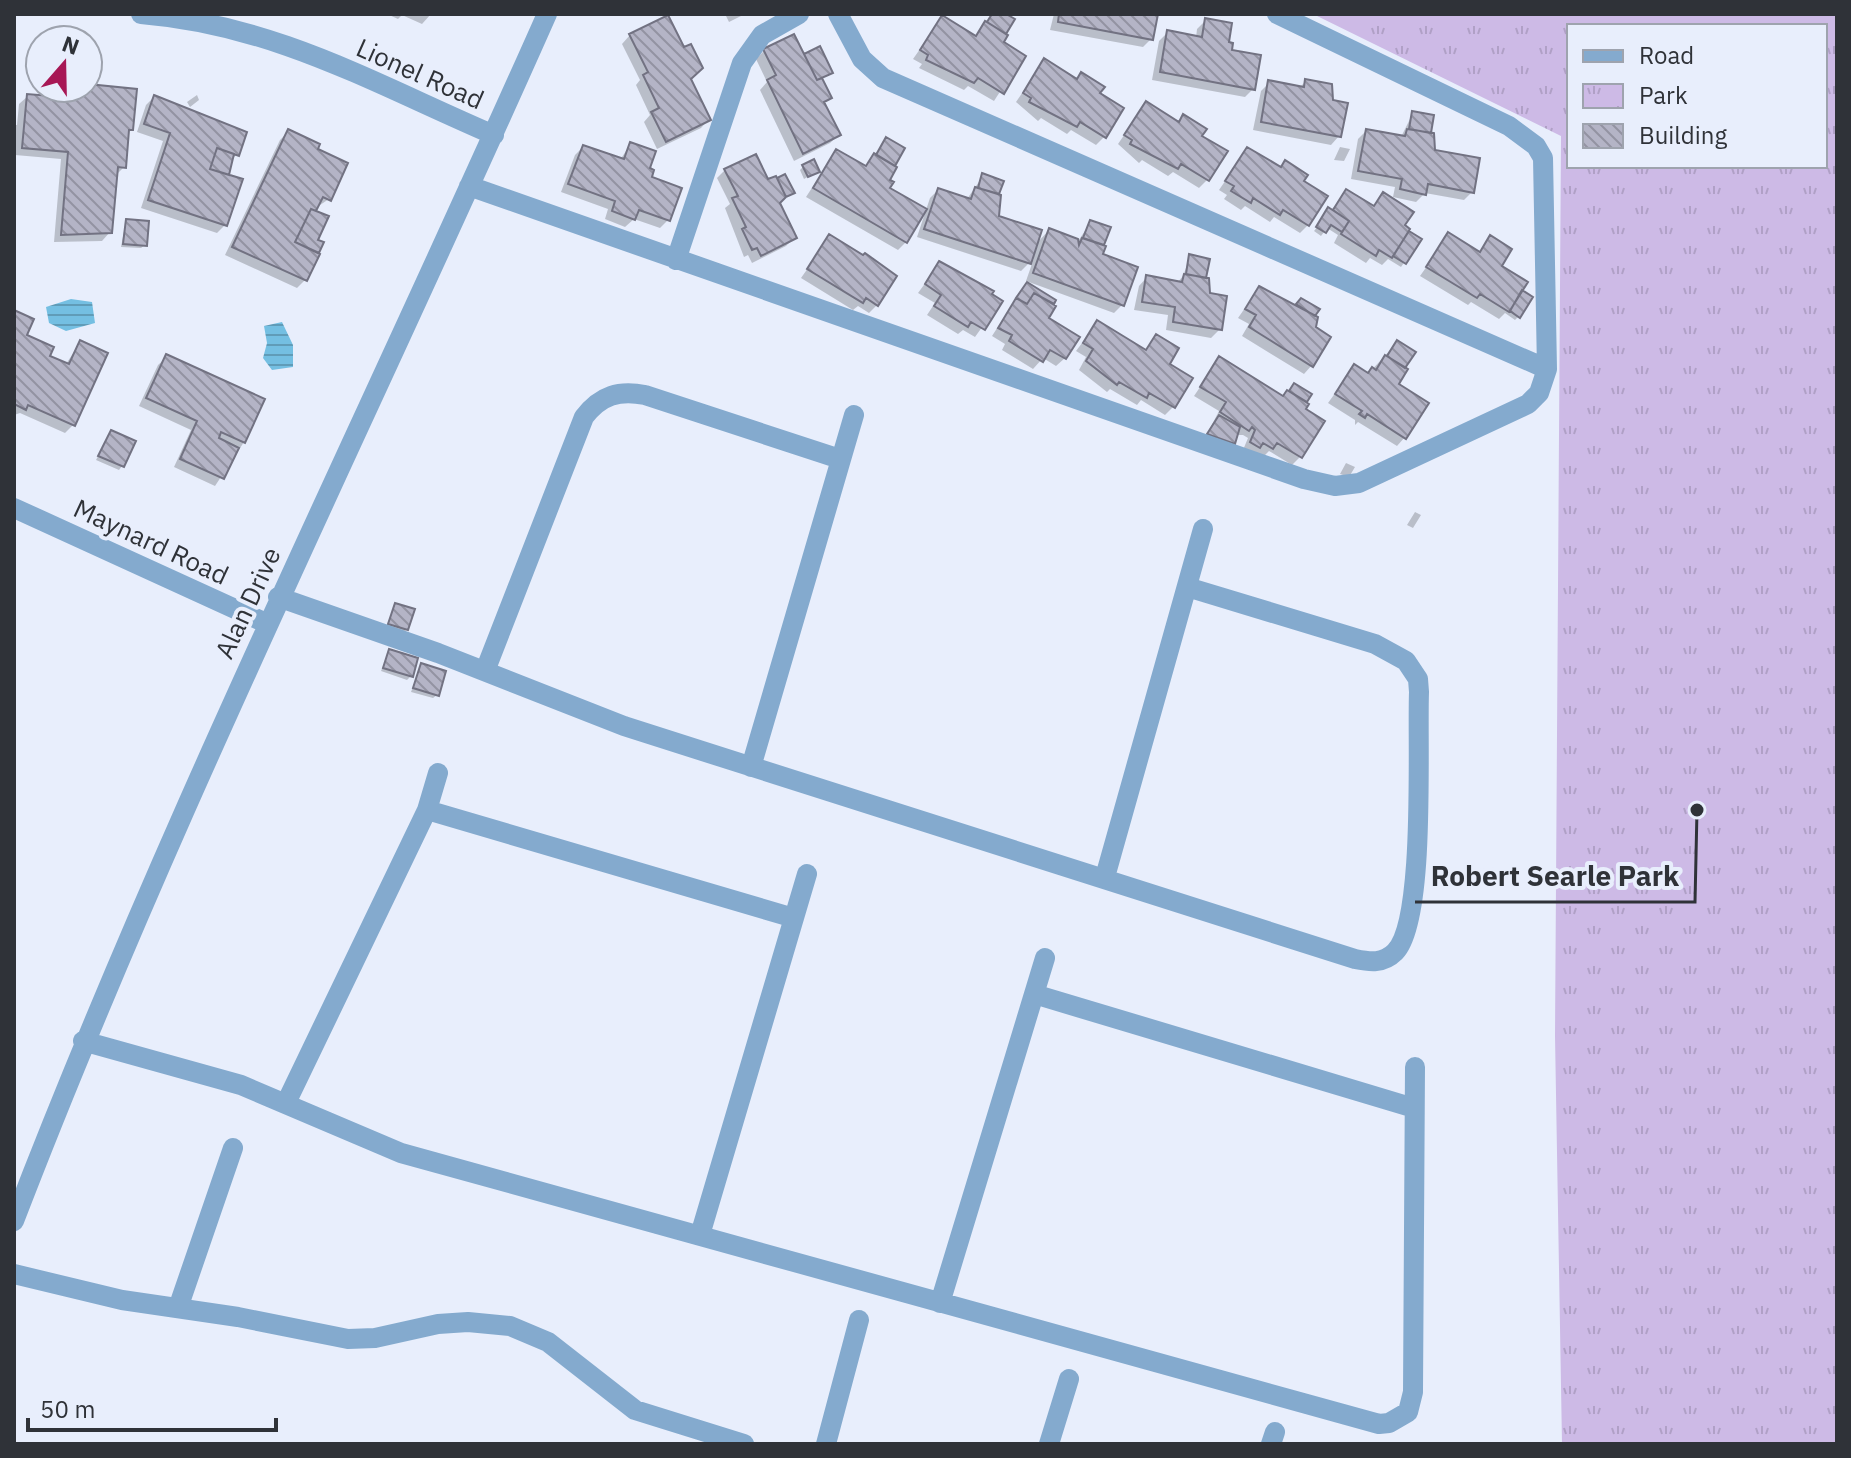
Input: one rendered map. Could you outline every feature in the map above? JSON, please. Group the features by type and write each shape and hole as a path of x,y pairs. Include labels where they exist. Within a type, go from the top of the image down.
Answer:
{"street":[{"name":"Lionel Road","path":"141,14 215,23 293,46 494,135"},
{"name":"Alan Drive","path":"14,1221 83,1041 266,623 494,135 547,14"},
{"path":"676,260 742,63 762,35 799,14"},
{"path":"838,14 862,59 883,78 1547,369"},
{"path":"469,186 1304,479 1335,486 1376,477 1528,404 1539,393 1547,369 1545,170 1536,146 1509,126 1277,14"},
{"path":"485,671 584,417 604,398 629,392 645,395 840,459"},
{"path":"751,767 854,415"},
{"name":"Maynard Road","path":"14,508 266,623"},
{"path":"1105,877 1203,529"},
{"path":"278,597 485,671 624,726 751,767 1369,962 1392,955 1411,918 1419,692 1414,671 1406,661 1375,644 1187,587"},
{"path":"286,1103 427,810 438,773"},
{"path":"427,810 794,918"},
{"path":"700,1235 807,874"},
{"path":"940,1303 1045,958"},
{"path":"1034,994 1414,1108"},
{"path":"83,1041 241,1085 336,1128 401,1153 1379,1424 1389,1423 1408,1412 1413,1392 1415,1067"},
{"path":"178,1308 233,1148"},
{"path":"14,1274 122,1300 348,1339 375,1338 438,1324 468,1322 510,1326 548,1342 635,1410 744,1444"},
{"path":"826,1444 859,1320"},
{"path":"1049,1444 1069,1379"}],"green space":[{"path":"1313,14 1837,14 1837,1444 1562,1444 1555,1036 1561,136"}],"water":[{"path":"71,299 92,302 95,323 66,331 49,323 46,307"},
{"path":"282,322 293,345 293,367 272,370 263,358 267,343 264,326"}],"building":[{"path":"992,14 1006,14 1015,19 1006,34 987,22"},
{"path":"1059,14 1158,14 1153,40 1058,22"},
{"path":"668,15 684,47 691,44 703,68 691,79 711,120 666,142 651,112 659,108 643,75 648,72 629,34"},
{"path":"942,15 976,36 985,21 1008,35 1004,42 1026,56 1004,94 978,78 974,83 926,60 928,55 920,50"},
{"path":"1205,18 1232,23 1229,42 1233,43 1232,50 1261,55 1255,90 1160,72 1167,30 1202,37"},
{"path":"794,34 817,80 822,78 832,98 824,102 841,135 803,154 767,80 776,75 763,49"},
{"path":"820,46 833,73 817,80 804,54"},
{"path":"1044,58 1077,79 1081,72 1105,87 1100,93 1124,108 1106,138 1080,122 1077,127 1029,102 1031,98 1023,93"},
{"path":"1305,79 1332,84 1333,100 1348,103 1341,137 1261,122 1268,80 1304,87"},
{"path":"104,86 137,89 126,168 118,167 112,233 61,235 68,152 22,148 26,104 104,104"},
{"path":"154,95 247,132 239,156 217,148 210,169 243,179 227,226 148,200 170,133 144,124"},
{"path":"1146,101 1179,122 1183,114 1207,129 1202,136 1228,151 1209,181 1181,164 1178,169 1130,144 1132,140 1124,135"},
{"path":"1412,111 1434,115 1431,133 1409,129"},
{"path":"288,129 320,144 318,149 348,163 331,201 323,197 316,211 311,209 295,242 320,254 307,281 232,247"},
{"path":"1366,129 1405,136 1407,129 1434,133 1435,150 1480,158 1474,193 1428,184 1426,195 1400,189 1402,179 1358,171"},
{"path":"886,137 905,148 895,166 876,155"},
{"path":"630,142 656,151 650,168 654,170 652,177 682,188 670,221 639,210 635,220 612,211 615,201 568,184 583,145 624,159"},
{"path":"1247,147 1281,167 1285,160 1308,175 1304,181 1328,196 1309,226 1283,210 1280,215 1253,198 1251,203 1231,191 1234,186 1225,181"},
{"path":"217,148 234,154 229,175 210,169"},
{"path":"836,149 866,166 874,153 897,167 890,180 894,182 890,188 927,209 907,243 813,188"},
{"path":"756,154 768,179 776,176 786,197 780,203 797,238 761,256 757,248 752,250 742,229 746,227 732,198 738,196 724,169"},
{"path":"814,159 820,172 808,177 802,165"},
{"path":"982,173 1004,181 999,194 978,188"},
{"path":"785,174 795,193 786,197 777,178"},
{"path":"975,187 1001,195 999,216 1042,230 1031,264 924,229 938,188 971,199"},
{"path":"1346,189 1374,206 1383,192 1414,212 1405,225 1410,229 1392,258 1379,250 1376,256 1341,234 1349,221 1333,210"},
{"path":"1328,207 1349,221 1342,232 1331,225 1326,233 1316,227"},
{"path":"311,209 329,216 318,240 324,242 319,253 295,242"},
{"path":"126,219 149,221 147,246 123,244"},
{"path":"1090,220 1111,227 1104,245 1083,238"},
{"path":"1049,228 1078,239 1079,245 1082,238 1106,246 1103,254 1138,267 1124,306 1033,273"},
{"path":"1409,231 1422,239 1406,264 1393,256"},
{"path":"1448,232 1480,252 1490,235 1512,249 1502,266 1528,282 1509,312 1480,294 1477,298 1426,267"},
{"path":"829,234 863,255 865,253 897,276 878,306 866,298 863,303 807,269"},
{"path":"1189,254 1210,259 1206,278 1186,274"},
{"path":"939,261 994,291 992,294 1003,301 985,330 971,322 968,327 934,306 941,295 925,284"},
{"path":"1184,274 1209,278 1210,293 1227,296 1222,330 1173,322 1175,307 1142,302 1146,275 1182,282"},
{"path":"1027,282 1056,300 1054,304 1034,293 1027,304 1016,298"},
{"path":"1259,286 1318,317 1316,327 1331,337 1313,367 1249,327 1256,315 1245,309"},
{"path":"1522,290 1533,297 1520,318 1510,311"},
{"path":"1034,293 1056,306 1049,318 1080,337 1066,359 1050,350 1043,362 1009,341 1012,335 998,328 1016,298 1027,304"},
{"path":"1301,298 1320,309 1315,316 1296,304"},
{"path":"14,310 34,319 27,335 54,347 50,356 69,364 80,340 108,353 75,426 28,405 26,410 14,404"},
{"path":"1097,320 1146,350 1156,334 1179,348 1170,364 1193,378 1175,408 1149,393 1147,398 1119,382 1117,385 1086,361 1093,349 1083,343"},
{"path":"1397,340 1416,352 1405,368 1387,356"},
{"path":"166,354 265,399 245,443 221,432 219,438 239,448 224,479 180,459 197,421 146,398"},
{"path":"1385,355 1408,369 1399,384 1429,403 1406,439 1367,414 1365,418 1359,414 1362,411 1335,394 1354,364 1368,373 1372,367 1376,370"},
{"path":"1219,356 1283,396 1287,390 1309,404 1306,409 1325,421 1302,458 1277,443 1273,449 1263,443 1260,448 1250,442 1255,430 1252,427 1249,431 1220,412 1226,402 1200,387"},
{"path":"1294,383 1312,394 1307,402 1289,391"},
{"path":"1219,415 1240,427 1235,444 1207,434"},
{"path":"111,430 136,441 124,467 98,456"},
{"path":"395,603 415,609 408,630 388,624"},
{"path":"389,649 418,658 413,677 383,668"},
{"path":"421,663 446,671 439,696 413,688"}],"place":[{"name":"Robert Searle Park","path":"1697,810"}]}
